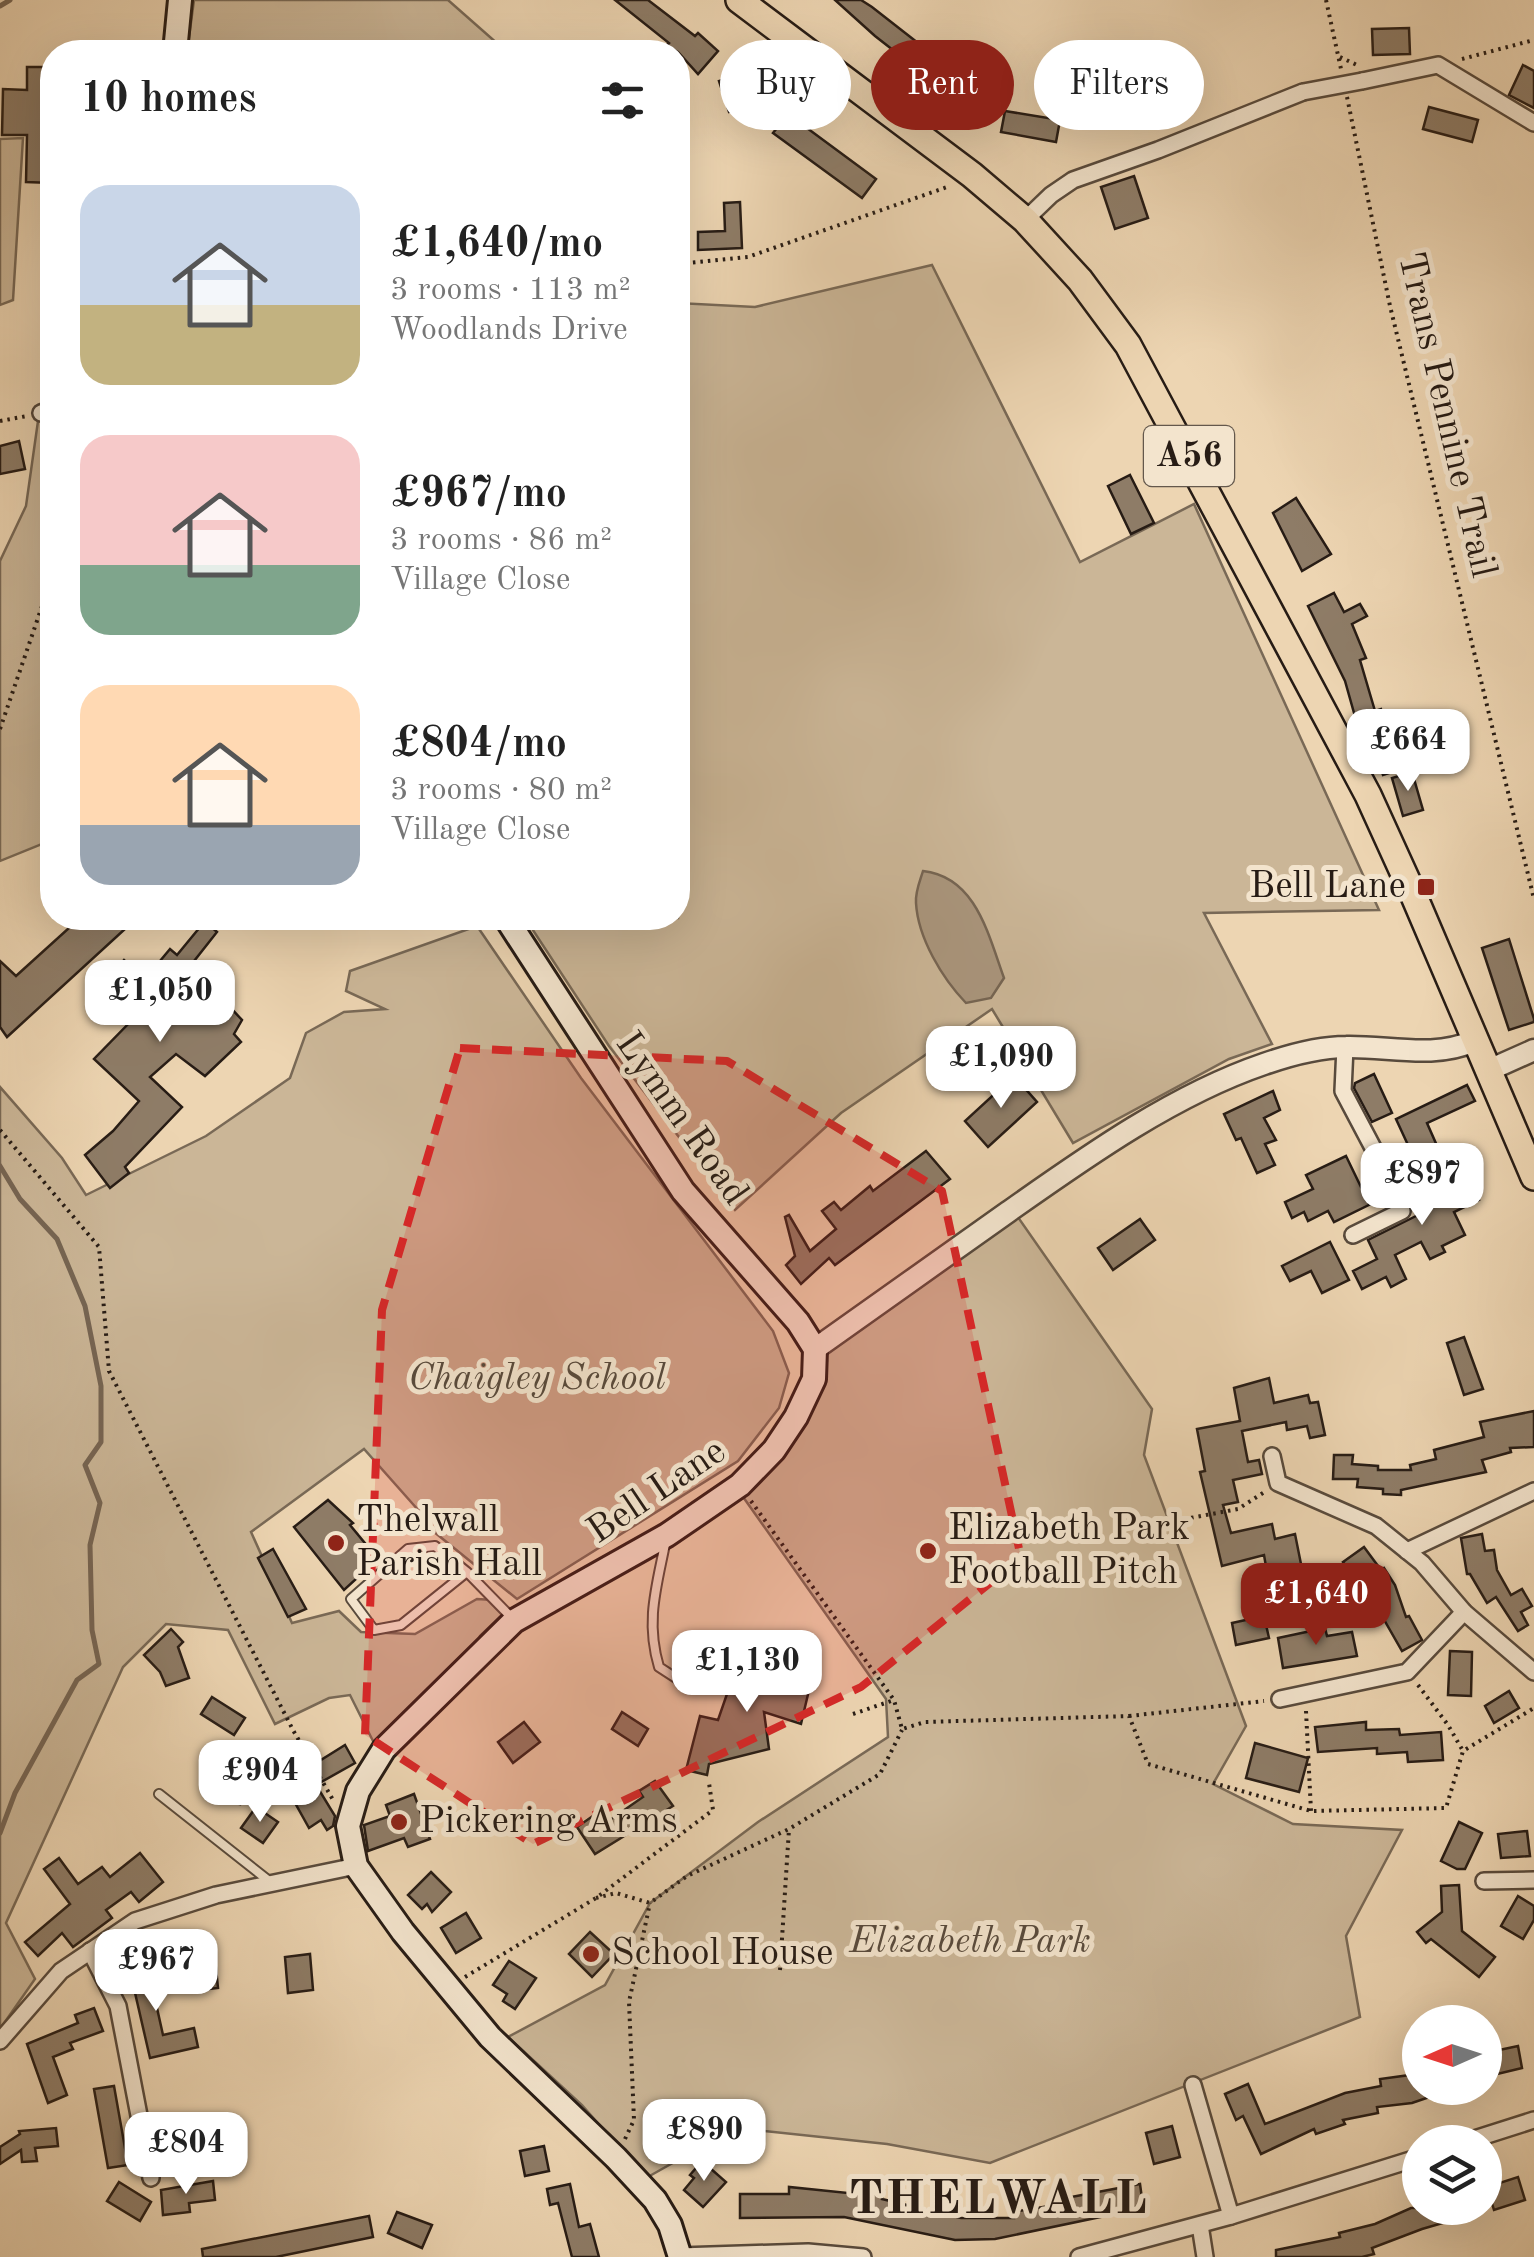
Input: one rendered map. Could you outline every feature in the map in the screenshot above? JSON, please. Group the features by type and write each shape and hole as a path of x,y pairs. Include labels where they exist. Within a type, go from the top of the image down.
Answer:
{"main road":[{"path":"175,40 180,0"},
{"name":"A56","path":"739,0 972,175 1025,220 1080,280 1128,344 1368,795 1534,1177"},
{"name":"Lymm Road","path":"514,930 683,1191 798,1322 815,1349"},
{"name":"Bell Lane","path":"348,1826 358,1791 384,1749 514,1620 667,1535 740,1485 774,1450 796,1417 814,1379 815,1349"},
{"path":"348,1826 356,1866 403,1932 490,2037 616,2158 654,2200 670,2225 680,2256"}],"street":[{"path":"1025,220 1051,194 1073,180 1304,92 1438,65 1534,123"},
{"path":"815,1349 1109,1140 1260,1065 1303,1052 1345,1047 1436,1051 1456,1049 1474,1041"},
{"path":"1345,1047 1343,1090 1402,1211 1353,1235"},
{"path":"1487,1071 1534,1050"},
{"path":"1398,1197 1438,1180"},
{"path":"1272,1456 1278,1482 1376,1526 1422,1563 1464,1612 1534,1672"},
{"path":"1407,1551 1534,1491"},
{"path":"1280,1699 1407,1672 1464,1612"},
{"path":"0,2041 60,1971 135,1920 216,1895 356,1866"},
{"path":"1484,1882 1534,1880"},
{"path":"90,1951 118,2006 151,2178"},
{"path":"1192,2085 1231,2216"},
{"path":"1502,2130 1534,2120"},
{"path":"1079,2257 1231,2216 1402,2163"},
{"path":"1200,2225 1205,2257"},
{"path":"680,2256 808,2252 863,2257"}],"lane":[{"path":"667,1535 650,1619 651,1640 658,1667 679,1680"},
{"path":"467,1572 401,1625 374,1630 351,1599 408,1549 435,1546 467,1572 514,1620"},
{"path":"159,1794 272,1884"}],"path":[{"path":"1326,0 1342,73"},
{"path":"1438,65 1534,40"},
{"name":"Trans Pennine Trail","path":"1346,90 1390,306 1534,899"},
{"path":"690,263 748,257 938,191 972,175"},
{"path":"0,421 40,412"},
{"path":"0,729 40,611"},
{"path":"0,1130 99,1247 109,1371 294,1730 348,1826"},
{"path":"1169,1522 1238,1509 1278,1482"},
{"path":"623,2144 634,2120 629,2002 650,1904 687,1876 789,1829 880,1774 902,1729 894,1700 740,1485"},
{"path":"1407,1672 1463,1751"},
{"path":"1306,1692 1311,1811"},
{"path":"902,1729 925,1722 1130,1716 1280,1699"},
{"path":"852,1714 894,1700"},
{"path":"1130,1716 1148,1764 1311,1811 1446,1808 1463,1751 1534,1708"},
{"path":"446,1984 474,1974 596,1898 714,1810 709,1783"},
{"path":"780,1970 789,1829"},
{"path":"596,1898 616,1893 650,1904"}],"highlighted area":[{"path":"460,1048 727,1061 942,1191 1021,1558 861,1687 533,1844 365,1735 382,1310"}],"green space":[{"path":"194,0 448,0 493,40 189,40"},
{"path":"23,138 13,300 0,305 0,139"},
{"path":"932,265 1080,562 1194,504 1379,910 1204,913 1272,1044 1229,1059 1073,1143 992,1009 841,1113 735,1210 609,1046 533,930 690,930 690,304 755,307"},
{"path":"38,421 40,845 0,861 0,561 26,506"},
{"name":"Chaigley School","path":"466,930 480,930 581,1078 773,1331 789,1373 779,1408 738,1461 517,1599 428,1527 427,1520 364,1449 251,1532 292,1623 339,1611 361,1632 415,1634 477,1599 493,1600 503,1614 480,1636 472,1662 434,1704 374,1743 350,1695 329,1698 275,1724 228,1630 166,1624 123,1667 6,1923 35,1979 0,2029 0,1087 62,1158 86,1195 206,1136 290,1078 306,1033 344,1012 385,1009 346,991 350,971"},
{"name":"Elizabeth Park","path":"1015,1213 1152,1409 1144,1455 1246,1726 1213,1784 1293,1824 1402,1830 1346,1936 1360,2017 990,2163 887,2144 735,2128 646,2178 582,2105 508,2037 605,1985 650,1903 758,1822 888,1737 886,1699 741,1494 815,1397 827,1361 819,1338"}],"shaded area":[{"path":"923,871 956,884 977,910 1004,978 991,998 966,1003 933,957 921,930 916,903"}],"building":[{"path":"615,0 648,0 718,51 698,74 690,65 690,40 665,40"},
{"path":"835,0 861,0 914,40 880,40"},
{"path":"1409,28 1410,54 1373,55 1372,29"},
{"path":"1523,65 1534,71 1534,108 1509,95"},
{"path":"27,67 40,67 40,183 26,182 27,135 2,135 3,89 27,90"},
{"path":"1429,107 1478,120 1472,142 1423,129"},
{"path":"1014,112 1034,116 1034,130 1058,130 1056,142 1001,132 1014,130"},
{"path":"810,130 876,179 862,198 773,133"},
{"path":"1134,176 1148,218 1115,229 1101,187"},
{"path":"740,202 742,248 698,250 698,232 725,231 724,203"},
{"path":"19,441 25,469 0,474 0,446"},
{"path":"1130,475 1154,523 1131,534 1108,486"},
{"path":"1296,498 1331,554 1302,571 1273,513"},
{"path":"1334,593 1344,612 1360,604 1367,616 1352,624 1366,658 1360,660 1375,711 1381,709 1402,769 1383,775 1365,725 1358,727 1345,681 1308,606"},
{"path":"1412,772 1423,810 1403,816 1392,778"},
{"path":"67,930 124,930 7,1037 0,1027 0,961 16,976"},
{"path":"198,930 217,932 191,965 242,1020 234,1034 241,1042 205,1076 176,1054 150,1077 182,1107 125,1167 129,1173 110,1188 85,1155 139,1101 94,1059 133,1019 99,989 124,960 145,979 170,949 177,955"},
{"path":"1509,939 1534,1022 1509,1030 1482,948"},
{"path":"1374,1074 1392,1113 1372,1122 1354,1088 1355,1083"},
{"path":"1014,1076 1037,1102 988,1147 965,1121"},
{"path":"1467,1085 1475,1101 1427,1123 1438,1148 1410,1161 1403,1147 1408,1145 1396,1119"},
{"path":"1273,1091 1280,1110 1264,1118 1276,1140 1265,1144 1275,1165 1257,1173 1241,1138 1236,1140 1224,1114"},
{"path":"926,1151 950,1179 835,1265 829,1258 801,1284 786,1265 795,1256 785,1217 789,1215 810,1251 836,1229 822,1211 834,1202 841,1210 870,1186 873,1191"},
{"path":"1465,1152 1474,1170 1467,1174 1479,1200 1454,1212 1465,1235 1442,1246 1445,1252 1430,1259 1421,1242 1395,1255 1406,1279 1391,1287 1386,1277 1362,1289 1353,1271 1377,1259 1368,1240 1432,1208 1427,1197 1457,1179 1448,1160"},
{"path":"1346,1156 1361,1187 1374,1180 1383,1198 1334,1222 1328,1211 1308,1221 1304,1212 1292,1218 1285,1202 1313,1189 1306,1175"},
{"path":"1140,1219 1155,1240 1113,1270 1098,1248"},
{"path":"1330,1242 1349,1280 1322,1293 1311,1271 1290,1281 1282,1266"},
{"path":"1464,1337 1483,1389 1464,1395 1447,1343"},
{"path":"1269,1378 1274,1403 1308,1395 1310,1403 1318,1402 1325,1435 1310,1438 1307,1426 1287,1430 1286,1422 1242,1431 1248,1462 1259,1460 1262,1474 1233,1480 1238,1502 1223,1505 1231,1533 1272,1524 1275,1539 1295,1534 1301,1564 1267,1572 1264,1555 1222,1566 1200,1472 1205,1471 1197,1429 1240,1421 1234,1388"},
{"path":"1534,1411 1534,1447 1510,1448 1511,1452 1482,1460 1486,1472 1401,1490 1401,1495 1357,1487 1358,1479 1333,1479 1334,1455 1353,1455 1352,1464 1378,1466 1378,1470 1411,1470 1410,1465 1436,1459 1434,1450 1484,1437 1480,1422"},
{"name":"Thelwall Parish Hall","path":"328,1500 353,1523 350,1525 378,1559 344,1590 294,1527"},
{"path":"1482,1534 1485,1551 1494,1550 1497,1570 1511,1595 1522,1589 1532,1606 1521,1612 1528,1625 1518,1631 1496,1597 1487,1603 1467,1574 1461,1538"},
{"path":"1364,1547 1395,1585 1406,1617 1409,1616 1422,1640 1402,1651 1359,1576 1355,1578 1343,1562"},
{"path":"273,1549 306,1609 288,1617 258,1558"},
{"path":"1264,1616 1269,1638 1236,1645 1232,1623"},
{"path":"1325,1628 1327,1636 1352,1632 1357,1656 1283,1668 1278,1638"},
{"path":"171,1629 183,1642 178,1647 189,1678 166,1686 160,1672 144,1655"},
{"path":"1450,1651 1472,1652 1471,1696 1448,1695"},
{"path":"755,1655 786,1664 782,1681 809,1690 801,1724 764,1712 769,1749 709,1764 707,1775 686,1770 700,1716 718,1720 737,1665 751,1670"},
{"path":"1509,1691 1519,1708 1494,1723 1485,1706"},
{"path":"212,1697 245,1718 234,1735 201,1714"},
{"path":"622,1712 648,1729 638,1746 612,1729"},
{"path":"524,1722 540,1742 513,1763 498,1742"},
{"path":"1366,1722 1366,1730 1399,1729 1400,1735 1441,1732 1443,1760 1408,1762 1407,1752 1377,1754 1377,1748 1318,1752 1315,1727"},
{"path":"1255,1743 1308,1758 1299,1792 1246,1778"},
{"path":"345,1745 355,1763 316,1785 335,1816 333,1826 327,1830 321,1820 309,1828 294,1801 299,1797 289,1780"},
{"path":"224,1764 244,1766 240,1804 221,1801"},
{"path":"655,1781 673,1806 595,1854 577,1827 600,1811 607,1822 643,1797 639,1791"},
{"name":"Pickering Arms","path":"414,1794 430,1839 408,1847 404,1838 368,1851 364,1825 390,1816 386,1805"},
{"path":"256,1807 278,1822 263,1843 241,1828"},
{"path":"1459,1822 1482,1833 1465,1869 1441,1861"},
{"path":"1527,1831 1530,1856 1501,1858 1498,1834"},
{"path":"140,1853 163,1882 139,1902 131,1892 106,1910 112,1918 73,1947 62,1933 38,1956 25,1942 70,1904 44,1869 59,1858 78,1884 102,1867 110,1877"},
{"path":"431,1872 451,1892 432,1912 427,1904 422,1909 408,1895"},
{"path":"1459,1885 1462,1931 1495,1957 1479,1977 1431,1939 1426,1943 1417,1932 1442,1912 1441,1886"},
{"path":"1518,1896 1534,1906 1534,1920 1523,1939 1501,1926"},
{"path":"466,1913 481,1938 456,1953 441,1928"},
{"name":"School House","path":"590,1932 614,1954 592,1977 569,1954"},
{"path":"145,1954 163,2035 194,2028 198,2047 150,2058 127,1958"},
{"path":"310,1954 313,1990 288,1993 285,1957"},
{"path":"509,1961 536,1978 515,2009 503,2001 507,1994 493,1985"},
{"path":"216,1968 218,1988 191,1991 189,1971"},
{"path":"94,2008 103,2031 70,2043 73,2049 53,2057 67,2095 48,2103 27,2044 78,2023 75,2015"},
{"path":"1518,2046 1522,2068 1502,2073 1502,2049"},
{"path":"1402,2076 1402,2104 1377,2107 1378,2113 1343,2120 1345,2124 1316,2134 1314,2129 1261,2154 1243,2116 1236,2120 1225,2094 1248,2084 1265,2124 1345,2093 1381,2086 1380,2079"},
{"path":"114,2086 128,2165 108,2168 94,2089"},
{"path":"1172,2126 1180,2157 1154,2164 1146,2133"},
{"path":"56,2128 58,2146 35,2148 37,2161 22,2162 21,2150 0,2164 0,2147 19,2131"},
{"path":"222,2131 223,2138 237,2136 238,2154 225,2156 226,2172 209,2174 205,2133"},
{"path":"544,2146 549,2171 525,2176 520,2151"},
{"path":"702,2161 726,2182 703,2207 684,2190"},
{"path":"1518,2177 1525,2200 1502,2207 1502,2182"},
{"path":"213,2181 215,2200 189,2203 190,2212 163,2215 161,2190"},
{"path":"119,2182 151,2202 140,2221 107,2201"},
{"path":"570,2184 579,2227 590,2224 599,2257 572,2257 558,2203 550,2205 547,2189"},
{"path":"1140,2184 1143,2206 995,2239 955,2240 844,2217 740,2218 740,2194 789,2194 789,2187 857,2194 859,2186 884,2190 882,2199 961,2218 1014,2218 1013,2212"},
{"path":"397,2212 432,2225 422,2248 388,2233"},
{"path":"1402,2212 1402,2225 1436,2225 1372,2248 1374,2254 1362,2257 1276,2257 1276,2250 1340,2237 1339,2233"},
{"path":"369,2216 373,2237 276,2257 203,2257 202,2249"}],"waterway":[{"path":"0,6 10,0"},
{"path":"0,1166 20,1199 57,1239 85,1306 101,1386 101,1442 85,1465 100,1503 90,1545 92,1630 99,1664 77,1680 15,1793 0,1833"}],"place":[{"name":"Bell Lane","path":"1426,887"},
{"name":"Thelwall Parish Hall","path":"336,1543"},
{"name":"Elizabeth Park Football Pitch","path":"928,1551"},
{"name":"Pickering Arms","path":"399,1822"},
{"name":"School House","path":"591,1954"}],"district":[{"name":"THELWALL","path":"999,2200"}]}
